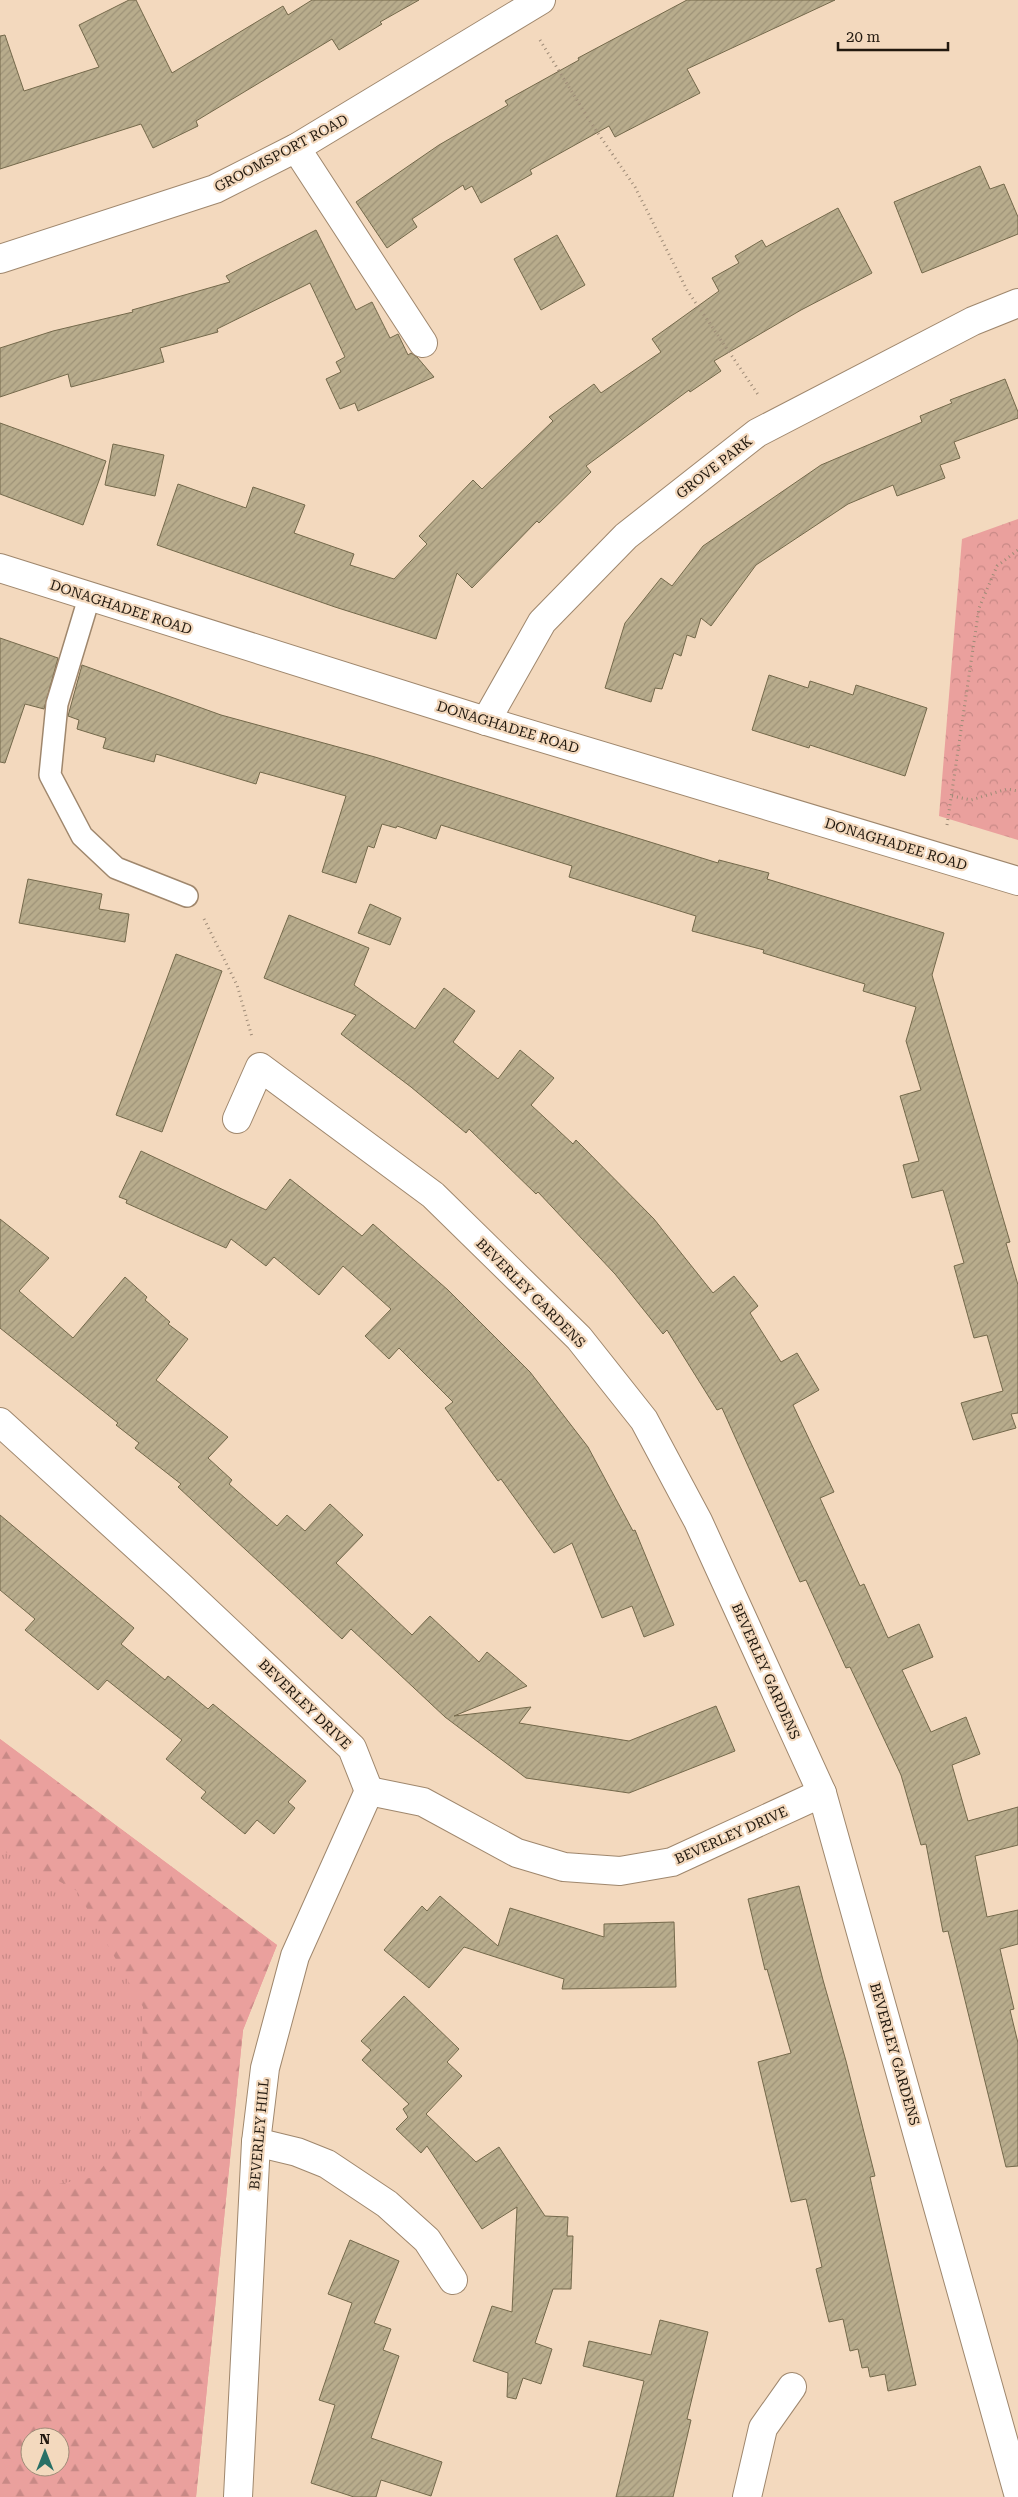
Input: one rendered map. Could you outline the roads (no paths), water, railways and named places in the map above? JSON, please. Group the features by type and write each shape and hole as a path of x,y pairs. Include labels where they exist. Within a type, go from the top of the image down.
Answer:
{"street":[{"name":"GROOMSPORT ROAD","path":"0,259 215,190 296,148 532,4"},
{"path":"296,148 423,343"},
{"name":"GROVE PARK","path":"486,721 542,622 626,536 757,433 973,320 1018,303"},
{"name":"DONAGHADEE ROAD","path":"0,568 89,598 486,721 1018,881"},
{"name":"BEVERLEY GARDENS","path":"237,1119 260,1067 433,1195 579,1338 644,1420 698,1521 822,1793 1018,2493"},
{"name":"BEVERLEY DRIVE","path":"0,1422 178,1584 352,1748 369,1791 423,1802 517,1853 564,1867 620,1871 672,1862 822,1793"},
{"name":"BEVERLEY HILL","path":"238,2497 256,2142 266,2068 295,1956 369,1791"},
{"path":"256,2142 297,2152 326,2164 386,2204 427,2240 453,2280"},
{"path":"747,2497 763,2428 792,2387"}],"lane":[{"path":"89,598 57,704 50,775 82,836 116,868 187,896"}]}
